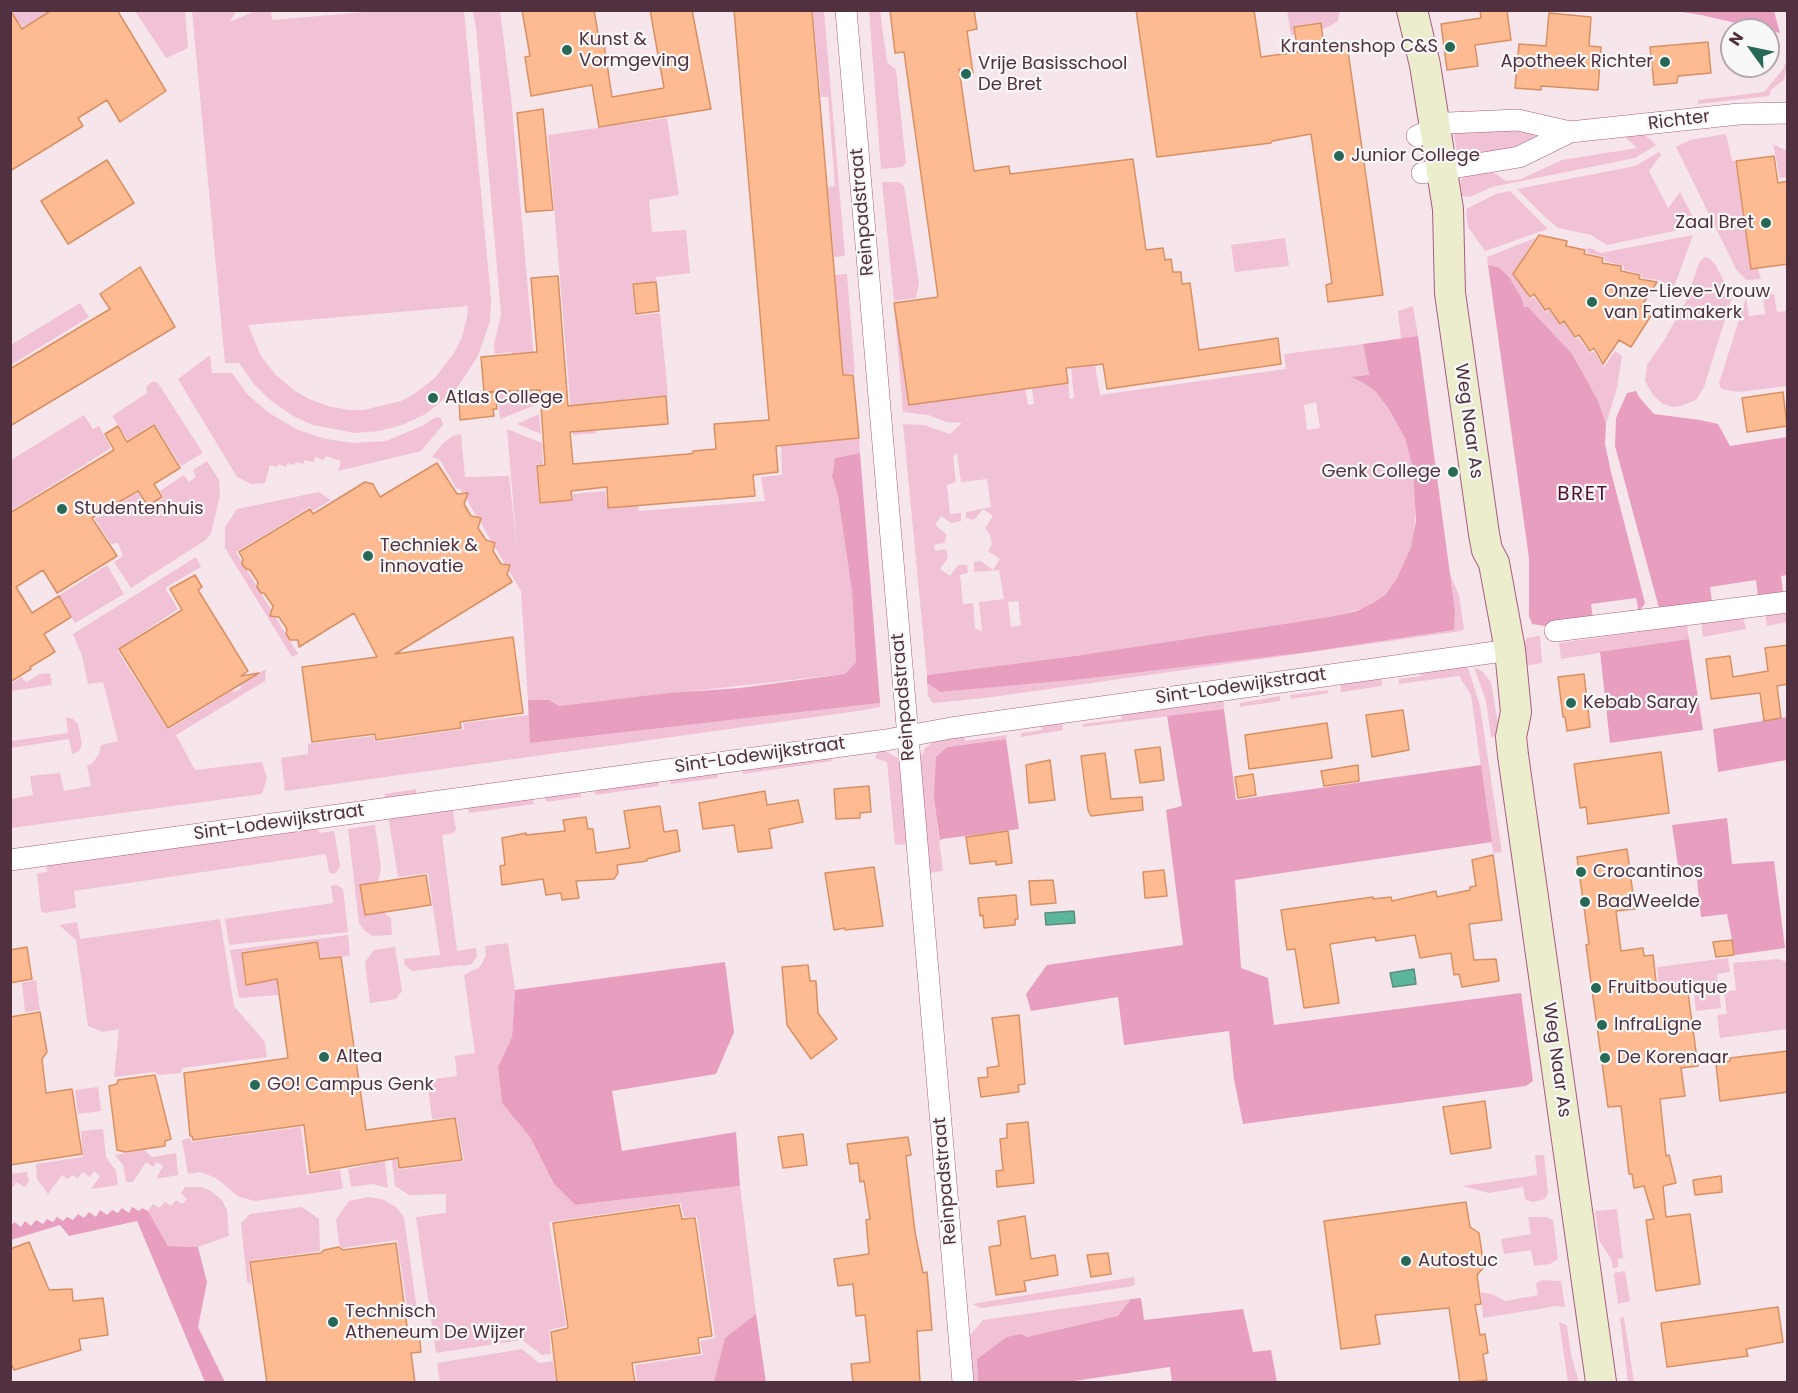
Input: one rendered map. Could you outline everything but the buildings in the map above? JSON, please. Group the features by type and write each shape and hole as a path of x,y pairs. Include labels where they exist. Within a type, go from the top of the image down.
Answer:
{"main road":[{"name":"Weg Naar As","path":"1394,10 1411,93 1426,132"},
{"name":"Weg Naar As","path":"1412,10 1425,65 1426,132 1432,171 1430,221 1450,293 1487,550 1494,563 1500,651 1516,712 1511,737 1601,1383"}],"street":[{"name":"Reinpadstraat","path":"846,10 963,1383"},
{"name":"Richter","path":"1426,132 1448,123 1518,120 1570,132 1739,114 1788,113"},
{"name":"Richter","path":"1432,171 1519,157 1570,132"},
{"path":"1555,631 1788,602"},
{"name":"Sint-Lodewijkstraat","path":"10,860 908,736 951,728 1500,651"}],"shaded area":[{"path":"1340,10 1338,21 1330,26 1322,29 1321,22 1294,26 1294,35 1291,35 1287,11"},
{"path":"11,11 50,11 23,27 19,22 11,27"},
{"path":"135,11 185,11 188,48 166,58"},
{"path":"192,11 236,11 230,22 255,11 271,11 272,20 377,11 464,11 491,299 490,321 478,356 457,388 426,414 402,425 379,431 355,433 313,425 293,416 270,400 254,384 239,363 225,363","holes":["468,306 462,337 454,353 435,378 401,401 364,410 328,406 295,391 276,375 261,356 248,325"]},
{"path":"473,11 500,11 511,96 538,404 500,419 498,394 516,393 512,352 495,354 494,345 501,314"},
{"path":"813,11 824,11 845,256 834,257 828,187 835,186 828,97 821,97"},
{"path":"869,11 880,11 887,62 896,70 906,163 902,167 881,169"},
{"path":"1677,11 1774,11 1776,18 1720,19"},
{"path":"1787,60 1784,80 1771,90 1769,96 1698,104 1698,100 1764,92 1776,78 1780,78"},
{"path":"667,118 679,195 649,200 652,232 686,230 690,273 656,277 657,282 632,283 635,316 660,313 668,395 625,399 627,428 619,428 616,400 594,402 596,433 573,435 548,135"},
{"path":"1497,126 1534,132 1536,140 1525,147 1458,161 1454,133"},
{"path":"1644,134 1656,145 1635,158 1492,187 1470,197 1462,196 1460,181 1467,174 1490,170 1506,181 1521,179 1562,160 1637,148 1623,135"},
{"path":"1726,134 1732,161 1735,161 1751,269 1758,269 1761,279 1746,280 1736,269 1676,147 1690,140"},
{"path":"1773,144 1787,151 1787,177 1780,178"},
{"path":"1659,152 1661,155 1649,171 1668,208 1680,192 1695,221 1694,227 1607,245 1591,235 1558,228 1517,189 1635,166"},
{"path":"882,182 899,182 904,186 919,283 916,298 894,301"},
{"path":"1510,191 1548,229 1485,251 1468,227 1466,209 1496,194"},
{"path":"1693,235 1674,287 1659,280 1642,278 1642,274 1624,270 1624,266 1605,261 1605,257 1587,253 1588,247 1601,253"},
{"path":"1285,238 1289,266 1235,272 1231,245"},
{"path":"1535,238 1513,274 1530,299 1534,297 1545,312 1549,310 1560,325 1564,323 1575,339 1578,338 1590,353 1594,351 1604,367 1615,351 1622,356 1617,388 1606,424 1598,401 1524,307 1522,299 1498,267 1488,265 1487,257"},
{"path":"1704,257 1709,258 1715,264 1732,297 1704,387 1696,400 1673,407 1663,404 1653,395 1645,381 1647,365 1685,303 1699,263"},
{"path":"1488,265 1498,267 1509,277 1524,307 1528,307 1572,354 1598,401 1606,424 1605,444 1611,472 1645,603 1639,612 1636,598 1591,604 1593,619 1545,626 1532,624 1529,616 1529,558"},
{"path":"847,274 855,373 843,374 835,275"},
{"path":"1774,294 1777,312 1787,311 1787,386 1739,392 1721,389 1719,383 1746,298 1749,316 1765,314 1763,295"},
{"path":"80,303 89,317 11,365 11,345"},
{"path":"894,303 909,404 1023,375 1028,405 1034,404 1032,388 1068,383 1070,399 1074,398 1071,368 1095,365 1100,395 1286,369 1284,354 1363,344 1369,376 1352,378 1376,392 1388,408 1405,438 1413,469 1416,496 1414,535 1411,547 1396,580 1385,595 1366,608 1329,617 1075,656 927,675 903,424 924,425 950,434 962,423 946,422 928,415 903,412","holes":["1316,402 1320,428 1307,430 1304,405","957,453 961,482 987,479 991,507 966,512 966,518 974,520 983,509 993,516 985,528 992,544 988,551 1000,559 993,570 981,561 974,562 974,572 999,570 1004,599 979,602 982,632 975,628 973,603 963,604 960,575 968,573 967,565 958,565 950,576 940,569 948,558 946,549 935,551 934,545 945,543 946,534 935,525 941,516 951,523 961,521 961,513 950,514 947,485 956,482 953,457","1018,601 1021,625 1011,627 1008,602"]},
{"path":"1413,306 1418,336 1401,339 1398,311"},
{"path":"1418,336 1455,611 1454,630 1309,652 1082,679 940,692 927,683 927,675 1075,656 1329,617 1357,611 1385,595 1396,580 1411,547 1416,521 1413,469 1405,438 1388,408 1376,392 1351,377 1369,375 1363,344"},
{"path":"210,355 212,373 232,373 247,394 269,413 298,430 326,439 353,443 386,441 422,426 436,417 441,418 443,425 421,451 338,471 341,461 326,456 323,460 316,457 313,462 305,460 303,464 287,463 286,467 279,464 277,467 270,465 265,483 251,484 237,477 178,379"},
{"path":"153,381 158,383 203,453 181,466 154,423 128,440 112,416 147,393 146,387"},
{"path":"1636,391 1654,414 1718,424 1730,446 1787,437 1788,575 1781,576 1783,592 1758,596 1756,580 1710,587 1712,602 1659,608 1615,446 1616,418 1627,393"},
{"path":"539,414 541,434 517,424"},
{"path":"84,415 93,429 99,426 111,448 11,511 11,460"},
{"path":"507,429 542,443 543,464 536,465 539,504 573,500 573,494 605,491 608,509 638,506 639,511 765,501 761,477 782,475 781,445 859,438 860,453 835,458 832,476 838,496 852,592 856,662 845,674 559,706 549,700 528,700 521,591 461,490 456,488 440,460 432,457 443,443 461,434 465,477 509,476 517,548"},
{"path":"860,453 880,703 530,743 528,700 549,700 559,706 669,693 740,688 845,674 856,662 852,592 838,496 832,476 835,458"},
{"path":"207,461 219,480 220,495 211,534 204,541 131,588 114,562 123,556 118,543 111,544 95,519 137,493 149,508 164,498 160,491 184,475 189,482 196,477 193,470"},
{"path":"319,492 331,500 313,511 310,507 236,552 298,654 292,657 225,548 225,527 237,509"},
{"path":"196,557 201,567 165,588 178,609 117,650 168,730 233,690 234,692 241,688 240,685 266,669 265,681 176,735 195,770 262,762 267,778 262,794 11,828 11,799 33,795 30,776 60,773 64,791 91,786 87,766 92,764 99,754 101,745 118,741 103,682 88,684 82,656 73,634"},
{"path":"107,565 124,594 75,623 58,596"},
{"path":"1450,574 1459,595 1464,629 1461,631 985,698 933,703 928,696 927,683 940,692 1111,675 1309,652 1454,630 1455,611"},
{"path":"1787,610 1787,622 1767,626 1765,613"},
{"path":"1743,616 1746,629 1703,637 1701,623"},
{"path":"1687,625 1689,639 1561,659 1559,643"},
{"path":"1540,636 1542,663 1524,666 1523,645 1527,638"},
{"path":"1689,639 1703,730 1610,743 1600,652"},
{"path":"1467,665 1480,706 1502,852 1493,853 1471,695 1459,676 1399,684 1399,679 1421,676 1420,670"},
{"path":"1474,667 1482,671 1491,682 1500,736 1491,737 1486,701"},
{"path":"50,673 52,685 11,691 11,684 21,677 26,682 40,674"},
{"path":"1381,675 1382,686 1341,692 1340,681"},
{"path":"1327,690 1329,693 1291,699 1290,695"},
{"path":"1280,696 1280,701 1240,707 1240,703"},
{"path":"1223,697 1224,709 1083,727 1083,724 1122,719 1120,711"},
{"path":"880,703 880,707 858,711 285,791 281,758 308,754 308,744 374,736 375,742 464,729 463,723 529,715 531,743"},
{"path":"1224,709 1236,800 1481,765 1492,842 1235,880 1241,968 1268,978 1274,1025 1521,993 1533,1081 1526,1086 1243,1124 1234,1079 1229,1031 1124,1045 1118,997 1031,1011 1026,994 1047,965 1183,945 1166,810 1182,806 1167,716"},
{"path":"66,717 78,724 82,744 79,751 72,754 69,739 11,748 11,741 68,733"},
{"path":"1787,717 1787,760 1718,772 1713,729"},
{"path":"1062,720 1063,730 1021,737 1021,733 1042,730 1041,723"},
{"path":"963,733 965,741 1007,735 1006,739 947,747 934,799 943,871 929,873 919,761 925,748 939,738"},
{"path":"1006,739 1019,829 940,841 934,799 936,757 947,747"},
{"path":"880,748 898,758 902,769 909,844 895,845 887,762 875,758"},
{"path":"830,753 832,761 743,774 742,766"},
{"path":"717,769 718,778 671,784 670,775"},
{"path":"658,778 659,786 595,795 594,786"},
{"path":"580,788 581,797 546,802 545,794"},
{"path":"416,789 417,796 386,801 385,794"},
{"path":"531,795 534,804 469,813 468,804"},
{"path":"452,806 456,829 454,833 442,835 457,951 476,948 477,956 472,964 412,971 405,965 404,959 440,955 428,873 398,877 388,815"},
{"path":"1727,818 1732,864 1774,861 1785,948 1735,955 1727,914 1701,917 1696,871 1679,872 1672,825"},
{"path":"318,825 319,833 334,831 340,866 336,873 329,872 326,854 74,891 76,908 44,913 41,911 37,873 47,872 46,863"},
{"path":"375,825 381,868 378,882 360,885 365,915 383,912 391,918 392,935 373,936 359,923 348,829"},
{"path":"337,885 343,889 348,932 229,945 225,919 333,903 331,886"},
{"path":"1074,911 1075,923 1046,925 1045,913"},
{"path":"220,919 234,1006 265,1042 267,1057 182,1068 181,1073 158,1075 155,1072 114,1077 119,1029 103,1032 88,1026 76,940 59,925 77,922 80,939"},
{"path":"348,935 350,956 321,958 317,941 241,952 245,985 277,980 278,995 239,998 230,950"},
{"path":"508,943 515,990 512,1037 498,1067 502,1102 530,1137 554,1184 575,1205 740,1186 756,1314 726,1338 714,1382 637,1382 635,1365 703,1355 700,1341 715,1338 697,1217 684,1217 681,1203 549,1222 566,1326 549,1330 551,1354 542,1355 522,1340 436,1353 416,1217 446,1213 446,1194 409,1195 395,1186 391,1154 396,1154 398,1170 464,1161 456,1117 432,1119 427,1080 457,1076 455,1056 475,1053 464,975 480,967 486,956 485,946"},
{"path":"395,947 402,991 396,999 370,1003 365,962 374,950"},
{"path":"1728,958 1730,972 1717,974 1721,1008 1696,1011 1694,992 1690,993 1688,984 1659,987 1657,967"},
{"path":"1778,959 1787,962 1787,1029 1720,1038 1717,1015 1727,1014 1724,992 1736,990 1733,963"},
{"path":"725,962 734,1032 716,1074 612,1091 622,1151 736,1132 740,1186 575,1205 554,1184 530,1137 502,1103 498,1067 512,1037 515,990"},
{"path":"1414,969 1416,984 1393,987 1390,973"},
{"path":"36,980 40,1010 25,1012 22,983"},
{"path":"98,1087 101,1111 78,1114 75,1090"},
{"path":"301,1127 307,1175 340,1170 343,1189 255,1201 239,1197 216,1178 200,1172 188,1174 182,1140 190,1138 191,1142"},
{"path":"103,1129 106,1157 116,1171 118,1185 91,1189 100,1176 94,1171 90,1177 83,1172 78,1178 72,1175 68,1179 62,1175 48,1194 37,1179 36,1164 83,1157 81,1131"},
{"path":"144,1150 152,1157 176,1153 178,1175 156,1179 163,1166 157,1162 153,1167 146,1162 133,1182 126,1182 123,1165 115,1155"},
{"path":"384,1154 388,1188 373,1184 351,1187 348,1169 372,1164 372,1155"},
{"path":"1535,1155 1544,1155 1548,1193 1545,1199 1532,1202 1525,1199 1523,1187 1489,1193 1462,1186 1537,1175"},
{"path":"27,1172 29,1182 24,1187 16,1182 13,1187 11,1185 11,1174"},
{"path":"185,1187 201,1187 211,1191 222,1200 227,1210 229,1236 198,1247 168,1246 148,1211 153,1204 159,1208 165,1202 171,1206 176,1200 182,1204 187,1199 181,1193"},
{"path":"368,1197 382,1199 396,1207 404,1217 417,1310 414,1317 409,1320 397,1240 342,1248 339,1244 336,1219 349,1201"},
{"path":"132,1207 139,1211 142,1208 148,1211 168,1246 198,1247 207,1282 198,1327 225,1382 205,1382 137,1221 69,1236 60,1225 11,1240 11,1226 14,1222 21,1227 25,1221 31,1226 36,1220 43,1224 47,1219 53,1222 57,1217 63,1221 67,1217 73,1220 78,1214 84,1218 89,1212 96,1217 100,1210 107,1215 112,1210 118,1213 122,1208 129,1213"},
{"path":"302,1207 319,1219 320,1251 249,1261 251,1286 247,1281 241,1223 250,1214"},
{"path":"1617,1209 1623,1258 1618,1259 1618,1267 1613,1268 1611,1259 1599,1240 1595,1211"},
{"path":"1528,1217 1547,1217 1553,1220 1558,1259 1550,1264 1534,1266 1531,1250 1504,1254 1501,1239 1531,1234"},
{"path":"1625,1271 1630,1301 1618,1304 1614,1273"},
{"path":"1134,1277 1135,1285 1128,1287 981,1308 972,1304"},
{"path":"1542,1280 1561,1281 1565,1307 1557,1306 1483,1318 1481,1292 1505,1301 1538,1295 1536,1283"},
{"path":"1141,1298 1144,1320 1243,1309 1253,1352 1271,1350 1277,1382 1172,1382 1170,1367 1067,1382 978,1382 977,1359 1007,1337 1021,1334 1027,1337 1118,1316 1131,1299"},
{"path":"1131,1299 1119,1316 1027,1337 1021,1334 977,1359 978,1382 973,1382 969,1336 983,1320"},
{"path":"756,1314 766,1382 714,1382 725,1338"},
{"path":"1624,1317 1634,1382 1628,1382 1620,1318"},
{"path":"1559,1322 1567,1325 1571,1355 1579,1382 1568,1382"},
{"path":"522,1349 539,1363 553,1361 556,1382 440,1382 437,1363"}],"place":[{"name":"Krantenshop C&S","path":"1450,47"},
{"name":"Kunst & Vormgeving","path":"567,50"},
{"name":"Apotheek Richter","path":"1665,62"},
{"name":"Vrije Basisschool De Bret","path":"966,74"},
{"name":"Junior College","path":"1339,156"},
{"name":"Zaal Bret","path":"1766,223"},
{"name":"Onze-Lieve-Vrouw van Fatimakerk","path":"1592,302"},
{"name":"Atlas College","path":"433,398"},
{"name":"Genk College","path":"1453,472"},
{"name":"Studentenhuis","path":"62,509"},
{"name":"Techniek & innovatie","path":"368,556"},
{"name":"Kebab Saray","path":"1571,703"},
{"name":"Crocantinos","path":"1581,872"},
{"name":"BadWeelde","path":"1585,902"},
{"name":"Fruitboutique","path":"1596,988"},
{"name":"InfraLigne","path":"1602,1025"},
{"name":"Altea","path":"324,1057"},
{"name":"De Korenaar","path":"1605,1058"},
{"name":"GO! Campus Genk","path":"255,1085"},
{"name":"Autostuc","path":"1406,1261"},
{"name":"Technisch Atheneum De Wijzer","path":"333,1322"}],"district":[{"name":"BRET","path":"1583,495"}]}
